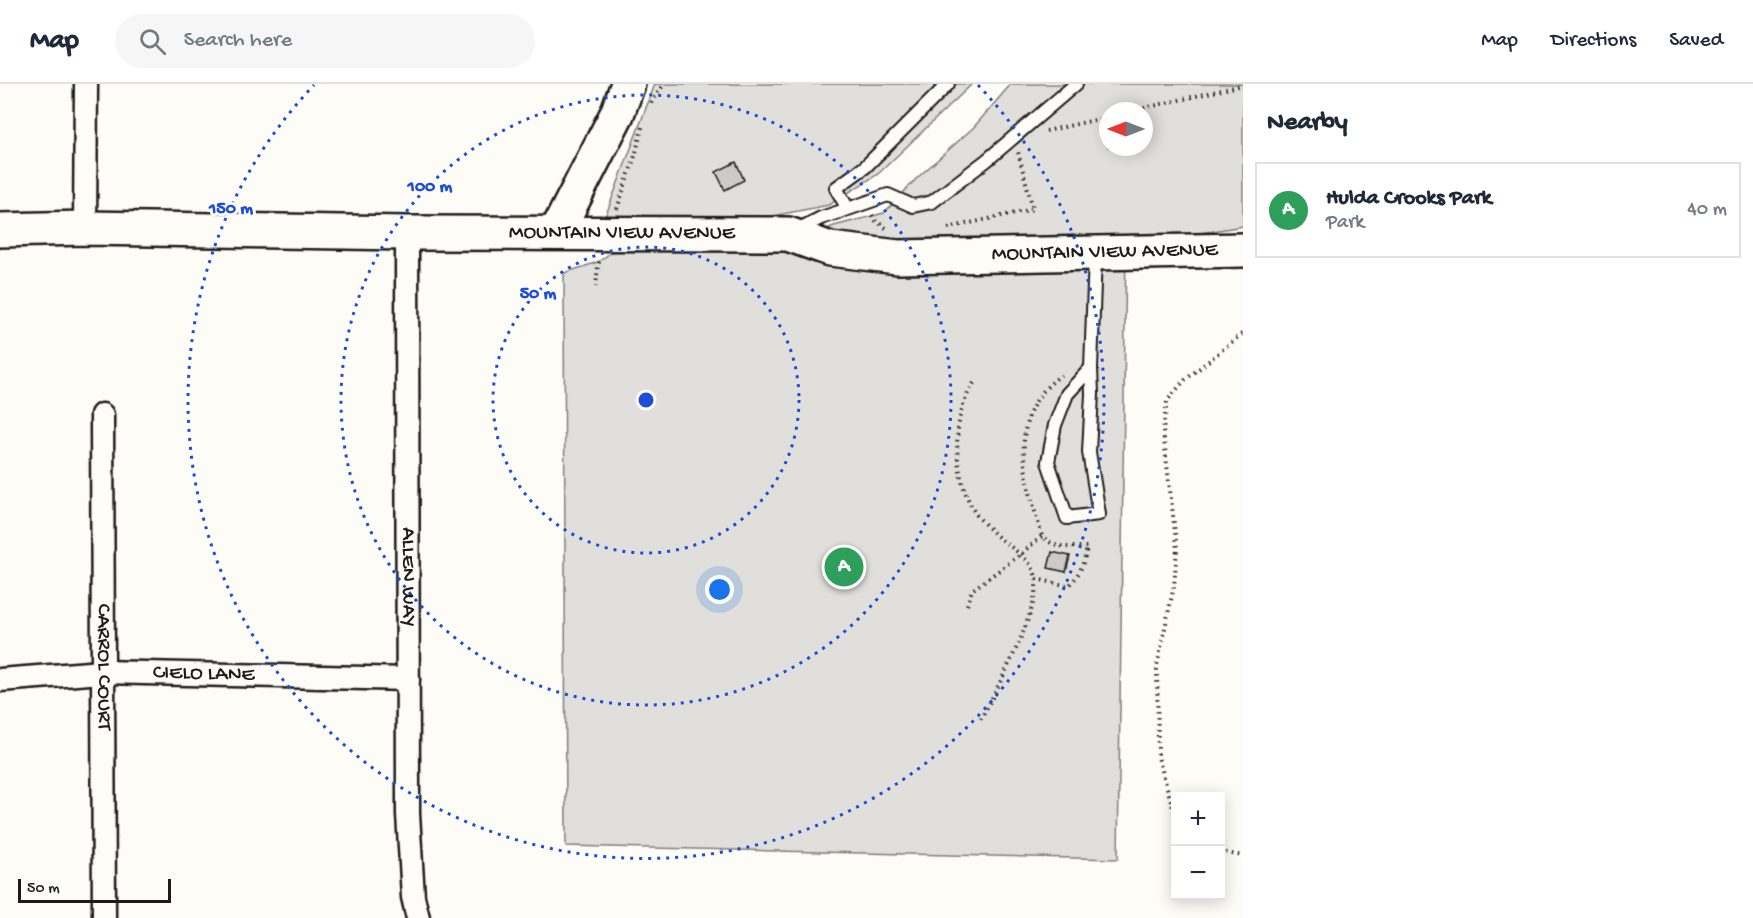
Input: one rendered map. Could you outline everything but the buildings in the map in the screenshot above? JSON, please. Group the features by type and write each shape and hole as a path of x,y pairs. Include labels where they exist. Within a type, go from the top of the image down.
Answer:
{"street":[{"path":"85,228 86,84"},
{"path":"556,233 617,114 628,84"},
{"name":"MOUNTAIN VIEW AVENUE","path":"0,230 85,228 407,233 788,234 830,249 898,257 1243,250"},
{"name":"ALLEN WAY","path":"407,233 408,814 413,897 418,918"},
{"name":"CARROL COURT","path":"102,415 104,918"},
{"name":"CIELO LANE","path":"0,680 102,672 408,679"}],"lane":[{"path":"848,209 836,188 865,167 948,84"},
{"path":"788,234 821,218 888,195 913,206 932,202 987,160 1076,84"},
{"path":"1090,368 1067,394 1055,425 1048,462 1067,518 1099,514 1089,452 1095,254"}],"path":[{"path":"646,113 655,95 664,84"},
{"path":"1153,106 1243,85"},
{"path":"1045,131 1099,119"},
{"path":"616,209 635,156 643,124"},
{"path":"943,229 1033,209 1018,151 1019,143"},
{"path":"864,219 872,214 876,221 889,229"},
{"path":"596,287 598,265 605,249"},
{"path":"1171,801 1158,757 1157,666 1174,586 1177,549 1163,431 1167,401 1185,380 1243,333"},
{"path":"1036,579 1069,586 1078,576 1084,563 1087,547 1061,547 1049,543 1042,536 1023,467 1026,422 1033,405 1050,384 1067,370"},
{"path":"974,383 965,395 959,414 957,447 963,484 976,513 996,536 1033,569 1036,579 1035,594 1014,651 981,719"},
{"path":"967,606 972,590 1042,536"},
{"path":"1225,853 1243,856"}],"shaded area":[{"path":"655,84 972,84 878,174 829,205 767,217 604,220"},
{"path":"1011,84 1243,84 1243,226 1126,245 1118,859 566,846 564,273 598,262 613,251 780,247 834,226 884,213 916,179 974,127"}],"place":[{"name":"Hulda Crooks Park","path":"844,567"}]}
